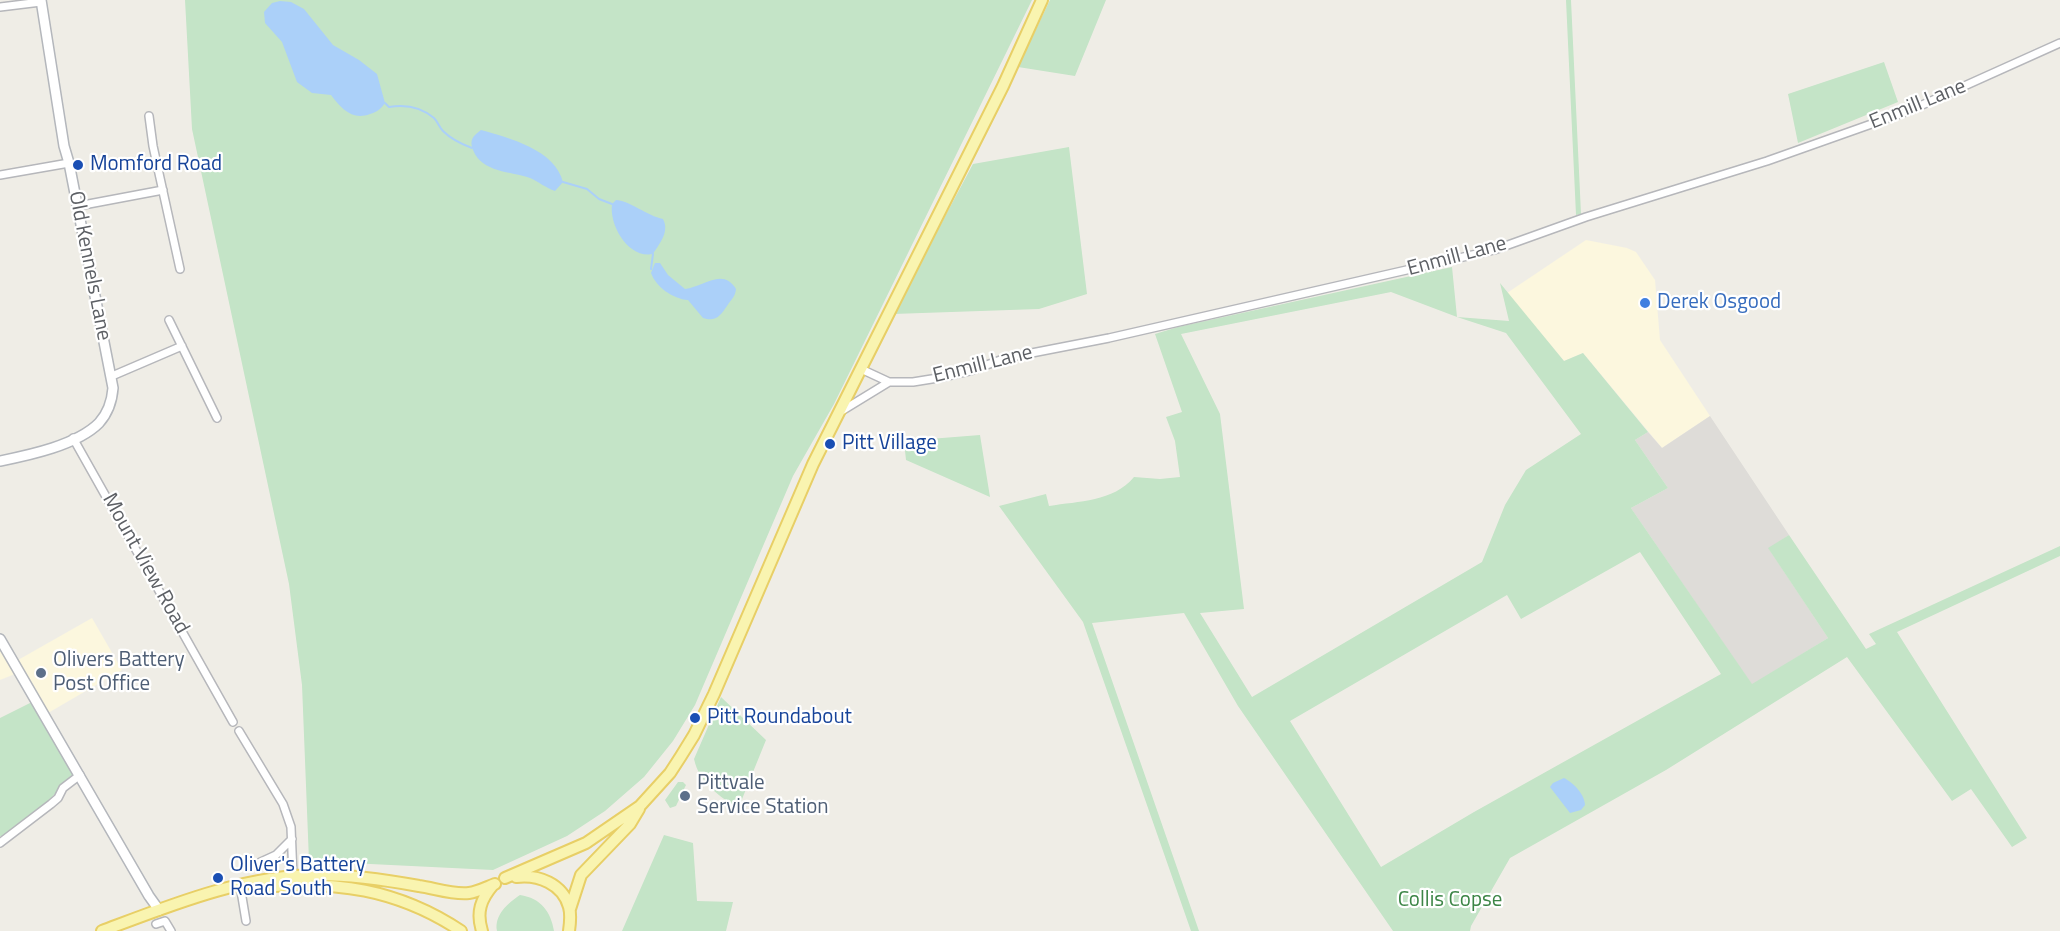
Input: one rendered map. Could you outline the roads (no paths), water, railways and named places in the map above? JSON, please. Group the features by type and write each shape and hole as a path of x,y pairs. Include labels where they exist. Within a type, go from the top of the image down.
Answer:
{"main road":[{"path":"569,931 570,909 581,875 630,824 640,806 670,773 694,735 813,464 1003,86 1042,0"},
{"path":"102,931 216,891 293,876 342,876 470,893 586,843 640,806"},
{"path":"505,878 537,877 551,883 559,890 570,909"},
{"path":"240,887 321,884 368,891 433,914 461,931"},
{"path":"482,931 479,909 483,898 495,884"}],"street":[{"path":"0,7 41,1"},
{"name":"Old Kennels Lane","path":"0,460 48,450 89,431 105,416 112,399 112,376 64,146 41,1"},
{"name":"Enmill Lane","path":"839,412 889,382 913,382 944,377 1006,357 1109,338 1485,252 1586,217 1767,161 1911,110 2060,43"},
{"path":"149,116 153,146 180,268"},
{"path":"0,175 69,164"},
{"path":"78,206 163,190"},
{"path":"169,320 217,418"},
{"path":"112,376 182,346"},
{"path":"861,369 889,382"},
{"name":"Mount View Road","path":"73,438 233,722"},
{"path":"0,639 159,910"},
{"path":"239,731 280,798 291,827 293,876 298,881 321,884"},
{"path":"0,843 51,804 58,798 63,788 80,775"},
{"path":"252,866 276,855 292,839"},
{"path":"240,887 246,921"},
{"path":"156,924 165,921 171,931"}],"water":[{"path":"291,2 304,9 333,45 377,74 385,103 380,109 364,116 358,116 343,109 331,95 312,93 297,82 282,42 265,23 264,12 272,3"},
{"path":"481,130 530,147 551,162 563,182 555,191 530,178 498,170 483,163 477,158 471,144 474,136"},
{"path":"616,200 663,219 664,233 653,254 636,251 622,239 612,212 612,204"},
{"path":"655,263 660,263 668,275 685,289 712,280 725,279 736,289 735,294 717,317 703,318 688,300 671,295 657,283 651,273"},
{"path":"1564,778 1581,793 1585,805 1581,810 1570,813 1550,787"}],"waterway":[{"path":"385,103 389,107 407,106 424,111 434,118 449,136 472,148"},
{"path":"563,182 587,189 599,199 612,204"},
{"path":"651,269 653,254"}],"place":[{"name":"Momford Road","path":"78,165"},
{"name":"Derek Osgood","path":"1645,303"},
{"name":"Pitt Village","path":"830,444"},
{"name":"Olivers Battery Post Office","path":"41,673"},
{"name":"Pitt Roundabout","path":"695,718"},
{"name":"Pittvale Service Station","path":"685,796"},
{"name":"Oliver's Battery Road South","path":"218,878"}],"park label":[{"name":"Collis Copse","path":"1450,901"}]}
